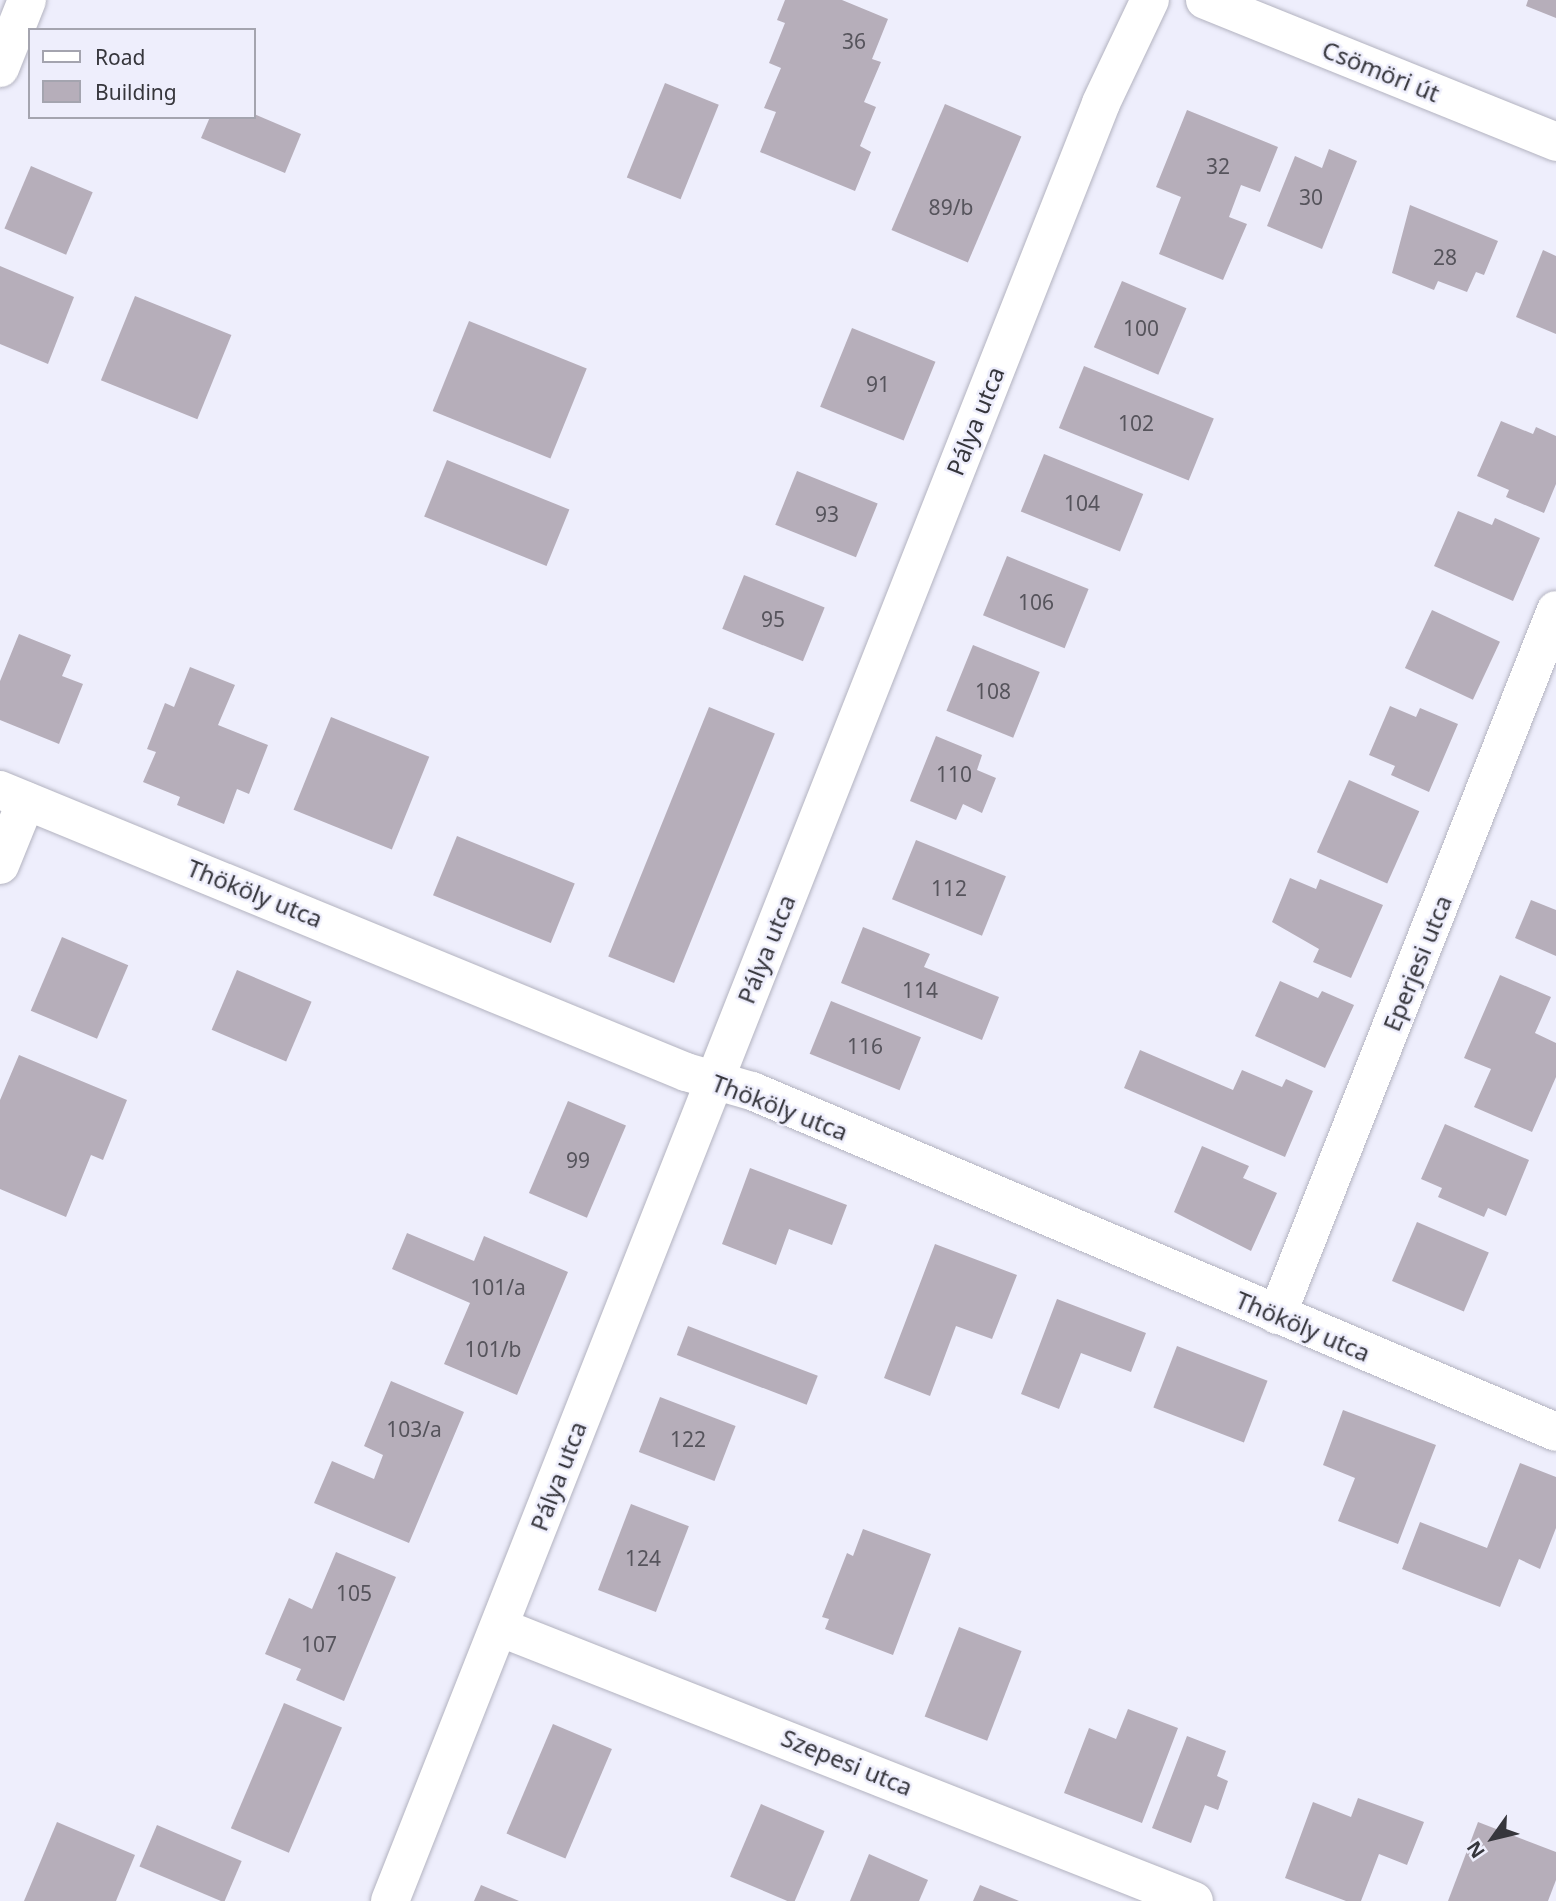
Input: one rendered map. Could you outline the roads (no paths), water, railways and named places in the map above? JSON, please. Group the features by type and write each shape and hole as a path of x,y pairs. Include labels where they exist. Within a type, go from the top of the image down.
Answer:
{"street":[{"path":"0,68 27,0"},
{"name":"Pálya utca","path":"390,1901 1096,116 1150,0"},
{"name":"Csömöri út","path":"1205,0 1556,142"},
{"name":"Eperjesi utca","path":"1278,1315 1556,610"},
{"path":"0,865 13,796"},
{"name":"Thököly utca","path":"13,796 713,1081 752,1091 1556,1432"},
{"name":"Szepesi utca","path":"499,1627 1194,1901"}]}
